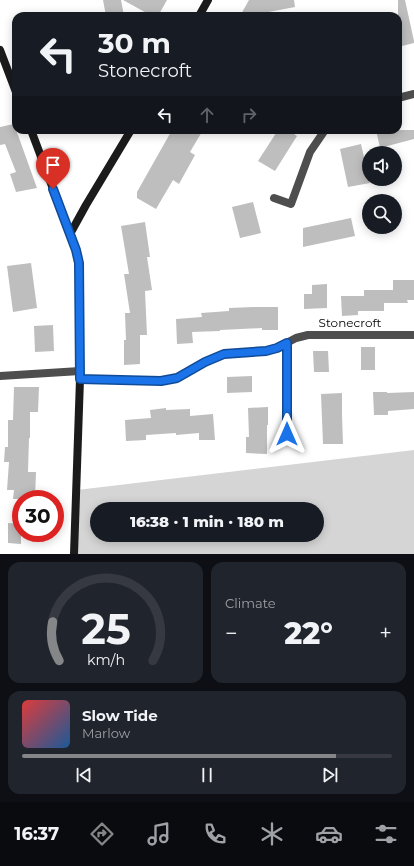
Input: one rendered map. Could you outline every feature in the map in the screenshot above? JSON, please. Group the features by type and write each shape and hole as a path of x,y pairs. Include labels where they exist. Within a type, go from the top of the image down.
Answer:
{"street":[{"path":"201,12 208,0"},
{"path":"0,50 12,82"},
{"path":"402,97 414,94"},
{"path":"32,134 76,250 79,263 80,375 74,554"},
{"path":"70,234 129,134"},
{"path":"274,198 291,204 310,152 322,134"},
{"name":"Stonecroft","path":"0,376 80,375 161,381 177,378 205,362 224,354 266,351 277,348 296,338 308,335 414,335"},
{"path":"287,343 287,434"}],"shaded area":[{"path":"414,450 414,554 74,554 77,490"}],"building":[{"path":"103,0 121,0 123,12 105,12"},
{"path":"123,0 167,0 160,12 145,12"},
{"path":"249,0 294,0 295,7 268,12 242,12"},
{"path":"398,0 405,0 414,43 402,46 402,12 398,12"},
{"path":"12,124 12,134 18,134 37,188 16,192 10,174 16,172 5,144 0,145 0,127"},
{"path":"402,130 414,130 414,139 388,146 380,146 377,134 402,134"},
{"path":"170,134 201,134 190,152 195,155 179,184 173,180 156,209 137,198 137,192"},
{"path":"275,134 294,134 297,136 275,171 258,161"},
{"path":"361,144 362,184 348,187 340,149"},
{"path":"253,202 261,233 240,238 232,207"},
{"path":"351,218 355,236 303,247 303,228"},
{"path":"145,222 150,257 147,257 152,290 145,291 147,335 140,335 140,364 124,365 124,340 126,340 125,313 130,313 124,274 129,274 121,226"},
{"path":"31,263 37,308 13,312 7,266"},
{"path":"393,280 414,280 414,300 407,300 408,303 384,303 384,311 358,311 358,315 342,316 341,296 364,296 364,290 393,290"},
{"path":"327,284 327,308 304,309 304,294 312,294 312,285"},
{"path":"278,307 278,330 262,330 262,328 192,332 193,343 177,344 176,319 202,317 201,313 229,311 229,308"},
{"path":"53,325 54,351 35,352 34,326"},
{"path":"361,347 375,347 375,370 361,370"},
{"path":"313,351 328,351 329,372 314,372"},
{"path":"252,376 252,392 227,393 227,377"},
{"path":"14,387 39,387 38,412 30,412 29,438 28,472 36,472 35,490 7,490 9,462 4,462 5,447 8,447 8,420 13,420"},
{"path":"373,392 414,392 414,409 388,411 388,415 374,415"},
{"path":"342,393 343,444 323,444 321,394"},
{"path":"268,407 267,454 246,453 246,437 249,437 248,408"},
{"path":"166,408 166,410 190,409 190,416 213,414 215,440 199,440 199,433 176,435 176,433 146,435 146,440 126,441 125,420 151,418 150,410"},
{"path":"8,523 12,523 12,542 21,542 21,544 8,543"}],"route":[{"path":"53,189 76,250 79,263 80,379 161,381 177,378 205,362 224,354 266,351 287,343 287,434"}]}
